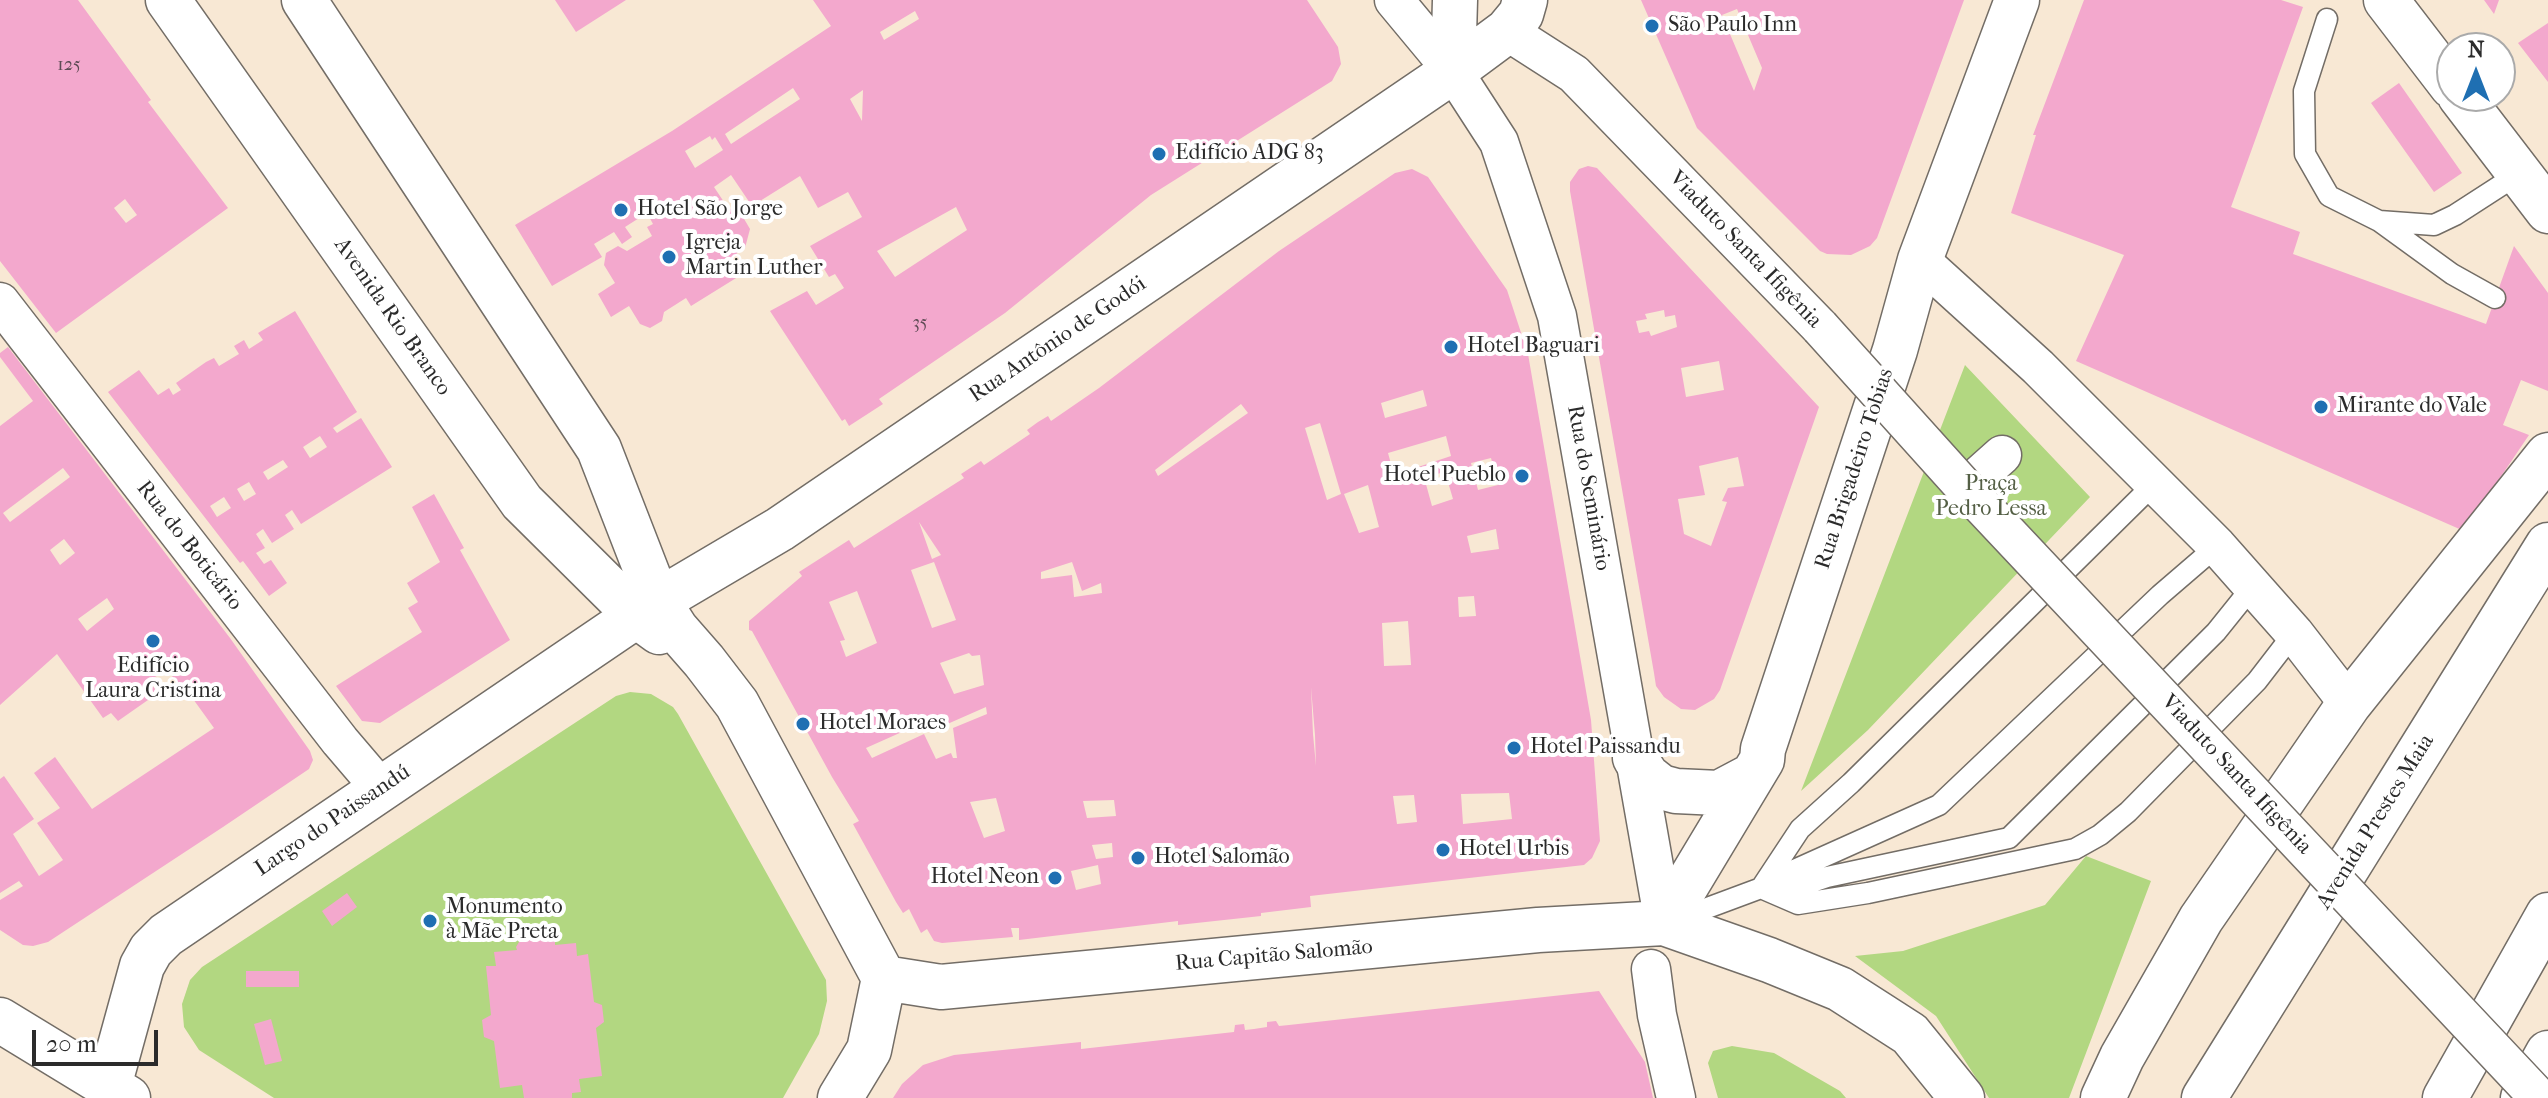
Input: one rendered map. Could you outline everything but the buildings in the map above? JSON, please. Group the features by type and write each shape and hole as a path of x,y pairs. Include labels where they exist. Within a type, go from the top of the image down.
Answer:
{"main road":[{"name":"Avenida Rio Branco","path":"168,0 522,502 648,608"},
{"path":"304,0 599,449 648,608 708,666 737,704 884,978 869,1050 840,1098"},
{"path":"1453,71 1455,0"},
{"name":"Rua Brigadeiro Tobias","path":"1664,923 1762,760 1763,749 1895,350 1920,260 2017,0"},
{"path":"2386,0 2436,65"},
{"name":"Rua Antônio de Godói","path":"648,608 780,529 1453,71 1516,15"},
{"path":"2472,112 2548,211"},
{"path":"2103,1098 2122,1057 2201,919 2349,704 2548,455"},
{"name":"Avenida Prestes Maia","path":"2204,1098 2548,545"},
{"name":"Largo do Paissandú","path":"119,1092 142,966 151,950 166,935 648,608"},
{"path":"1635,758 1647,776 1661,787 1676,791 1719,793 1753,775"},
{"path":"2445,1098 2548,915"},
{"path":"1664,923 1840,989 1910,1034 1962,1098"},
{"name":"Rua Capitão Salomão","path":"884,978 941,987 1538,930 1664,923"},
{"path":"0,1020 119,1092"},
{"path":"2523,1098 2548,1053"}],"street":[{"name":"Rua do Seminário","path":"1394,0 1453,71 1499,142 1557,316 1664,923"},
{"name":"Viaduto Santa Ifigênia","path":"1516,15 1820,327 1965,488 2539,1098"},
{"path":"1920,260 2027,356 2217,546 2294,633 2349,704"},
{"name":"Rua do Boticário","path":"0,302 340,741 381,789"},
{"path":"1965,488 2002,455"},
{"path":"1651,969 1657,1015 1676,1098"}],"lane":[{"path":"2327,19 2304,91 2305,154 2329,196 2379,221 2452,274 2495,298"},
{"path":"2379,221 2434,225 2520,173"},
{"path":"1761,888 1800,829 1851,783 2154,484"},
{"path":"1664,923 1761,888 1939,805 2160,595 2217,546"},
{"path":"1761,888 1800,886 1827,877 2009,838 2216,632 2253,586"},
{"path":"1761,888 1798,904 1868,893 2075,849 2100,835 2128,812 2257,681 2294,633"}],"green space":[{"name":"Praça Pedro Lessa","path":"1965,365 2090,497 1868,730 1801,791"},
{"path":"630,692 651,694 673,707 678,714 826,980 827,1001 819,1034 783,1098 274,1098 199,1050 184,1027 182,1004 190,980 202,967 616,696"},
{"path":"2086,856 2151,881 2069,1098 1989,1098 1936,1016 1855,956 1903,951 2045,905"},
{"path":"1732,1046 1774,1053 1840,1091 1846,1098 1718,1098 1708,1063 1713,1051"}],"place":[{"name":"São Paulo Inn","path":"1652,26"},
{"name":"Edifício ADG 83","path":"1159,154"},
{"name":"Hotel São Jorge","path":"621,210"},
{"name":"Igreja Martin Luther","path":"669,257"},
{"name":"Hotel Baguari","path":"1451,347"},
{"name":"Mirante do Vale","path":"2321,407"},
{"name":"Hotel Pueblo","path":"1522,476"},
{"name":"Edifício Laura Cristina","path":"153,641"},
{"name":"Hotel Moraes","path":"803,724"},
{"name":"Hotel Paissandu","path":"1514,748"},
{"name":"Hotel Urbis","path":"1443,850"},
{"name":"Hotel Salomão","path":"1138,858"},
{"name":"Hotel Neon","path":"1055,878"},
{"name":"Monumento à Mãe Preta","path":"430,921"}]}
